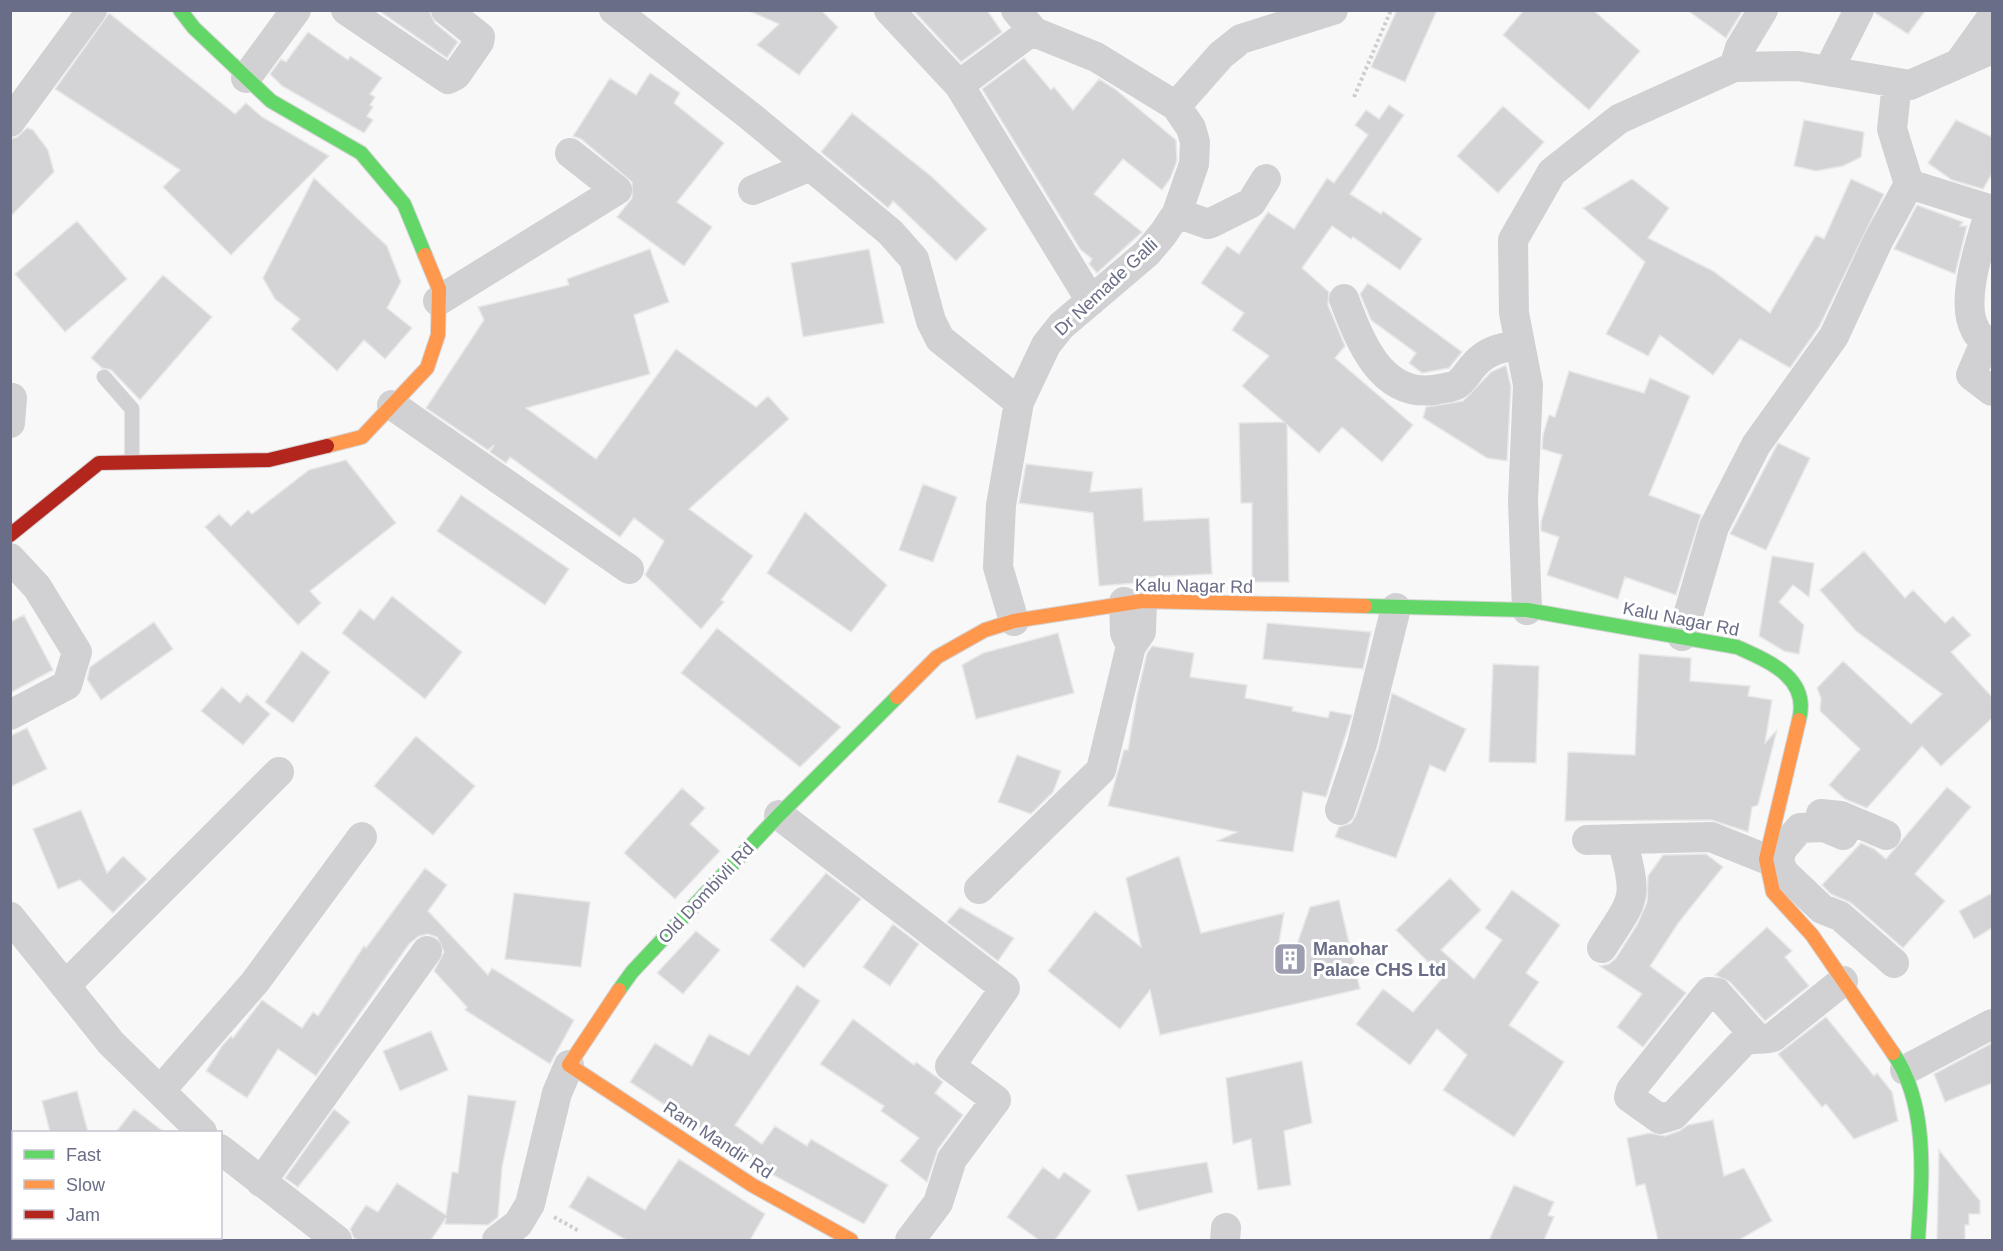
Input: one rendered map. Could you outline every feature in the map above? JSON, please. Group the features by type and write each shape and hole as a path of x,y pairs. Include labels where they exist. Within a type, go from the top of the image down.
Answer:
{"street":[{"path":"10,122 92,10"},
{"path":"10,535 99,463 270,460 363,437 427,368 438,335 439,289 404,204 361,153 271,101 194,28 180,10"},
{"path":"246,78 296,10"},
{"path":"346,10 448,79 456,75 479,42 480,37 446,10"},
{"path":"614,10 811,166 890,232 914,259 931,321 940,339 1019,402"},
{"path":"889,10 960,84 1090,301"},
{"path":"1176,106 1230,46 1241,39 1333,10"},
{"path":"1734,67 1740,48 1763,10"},
{"path":"1828,71 1859,10"},
{"path":"1958,64 1992,18"},
{"path":"960,84 1024,20"},
{"name":"Dr Nemade Galli","path":"1014,621 998,567 1000,505 1019,402 1046,345 1061,326 1147,253 1163,234 1176,213 1194,164 1195,142 1191,128 1176,106 1096,57 1024,20"},
{"path":"1527,610 1523,501 1528,385 1514,313 1513,240 1552,172 1619,119 1734,67 1798,66 1910,85 1992,49"},
{"path":"1682,636 1714,527 1756,445 1834,336 1878,241 1909,184 1892,129 1897,83"},
{"path":"438,301 617,190 570,153"},
{"path":"753,190 811,166"},
{"path":"1176,213 1208,224 1251,203 1266,178"},
{"path":"1909,184 1991,210 1969,290 1974,328 1989,342 1971,375 1992,392"},
{"path":"1344,299 1358,337 1370,358 1390,378 1407,388 1423,391 1458,384 1487,352 1520,344"},
{"path":"392,405 629,569"},
{"path":"10,558 37,587 77,652 67,685 10,715"},
{"path":"979,889 1101,770 1131,646 1125,633 1133,602"},
{"name":"Kalu Nagar Rd","path":"1014,621 1133,602 1527,610 1737,647 1757,656 1794,680 1803,704 1774,812 1766,859 1773,892 1812,935 1905,1070 1913,1092 1922,1177 1918,1240"},
{"path":"1340,810 1362,744 1396,608"},
{"name":"Old Dombivli Rd","path":"497,1240 518,1224 530,1204 558,1093 569,1065 591,1029 632,972 779,815 937,657 985,630 1014,621"},
{"path":"65,986 279,772"},
{"path":"1774,812 1841,816 1886,835"},
{"path":"779,815 1005,988 950,1066 996,1100 952,1159 938,1203 910,1240"},
{"path":"1843,835 1824,827 1800,828 1782,849 1779,860 1784,872 1822,909 1838,910 1894,963"},
{"path":"160,1091 215,1031 255,982 362,837"},
{"path":"1587,840 1711,837 1766,859"},
{"path":"1602,948 1632,901 1633,880 1622,839"},
{"path":"1812,935 1838,910"},
{"path":"10,916 111,1043 201,1131"},
{"path":"261,1182 427,951"},
{"path":"1757,1038 1764,1040 1773,1037 1843,981"},
{"path":"1905,1070 1992,1024"},
{"name":"Ram Mandir Rd","path":"569,1065 752,1185 851,1240"},
{"path":"222,1151 337,1240"}],"lane":[{"path":"104,377 132,409 132,461"}],"path":[{"path":"1354,98 1391,10"},
{"path":"551,1215 579,1231"}],"building":[{"path":"378,10 429,10 435,23 458,42 447,58"},
{"path":"747,10 821,10 838,27 799,75 757,45 779,24"},
{"path":"913,10 987,10 1002,32 961,62"},
{"path":"1397,10 1437,10 1405,82 1371,67"},
{"path":"1524,10 1593,10 1640,51 1589,110 1503,35"},
{"path":"1687,10 1743,10 1726,38"},
{"path":"1876,10 1926,10 1908,34 1875,13"},
{"path":"109,13 235,114 246,103 262,117 329,156 231,255 163,187 180,170 55,89"},
{"path":"308,32 348,60 350,56 382,78 370,94 375,97 370,105 373,107 367,116 373,120 364,133 282,86 270,74 281,59 286,62"},
{"path":"1024,58 1051,90 1054,87 1073,110 1099,79 1115,89 1176,140 1177,161 1170,179 1162,190 1123,159 1094,194 1142,232 1097,273 1089,264 1092,259 1080,249 982,89"},
{"path":"650,73 680,93 674,103 724,143 677,202 712,227 684,266 617,217 632,198 632,182 581,139 573,136 610,78 636,95"},
{"path":"1389,105 1404,115 1350,194 1381,214 1383,211 1422,239 1400,270 1353,237 1351,239 1332,226 1302,268 1329,292 1328,305 1345,346 1335,358 1413,425 1382,462 1342,427 1319,453 1287,425 1289,582 1252,582 1252,503 1241,503 1239,423 1284,422 1242,386 1269,356 1232,330 1244,313 1201,283 1227,246 1239,254 1268,212 1294,229 1327,178 1334,183 1368,135 1355,125 1366,110 1379,119"},
{"path":"1503,106 1544,142 1498,193 1457,156"},
{"path":"852,113 932,177 987,229 956,261 893,201 888,208 821,152"},
{"path":"1804,120 1864,132 1861,157 1843,166 1816,171 1794,166"},
{"path":"1956,120 1992,137 1992,174 1983,189 1952,180 1928,163"},
{"path":"27,128 33,130 48,150 54,172 10,217 10,139 17,137"},
{"path":"314,178 387,246 401,282 387,308 412,328 385,359 364,340 337,371 291,329 300,319 275,299 263,278"},
{"path":"1632,179 1669,208 1648,238 1713,271 1770,313 1816,235 1824,239 1851,179 1884,194 1819,327 1790,368 1740,339 1713,375 1660,335 1648,356 1606,334 1645,262 1583,208"},
{"path":"1917,205 1963,222 1960,226 1967,226 1955,274 1894,249"},
{"path":"77,221 127,279 65,332 15,274"},
{"path":"650,249 669,302 634,315 650,374 526,408 596,459 676,349 756,407 768,396 789,419 689,509 753,556 721,600 724,602 701,629 645,575 664,541 634,518 620,537 510,457 506,463 490,452 494,445 488,450 426,408 484,320 478,307 569,285 567,279"},
{"path":"869,249 884,323 803,337 791,263"},
{"path":"163,275 212,317 140,400 111,370 102,368 91,358"},
{"path":"1368,283 1462,352 1449,368 1422,373 1409,363 1416,353 1371,320 1360,294"},
{"path":"1506,365 1511,386 1507,461 1487,458 1423,418 1426,407 1463,401 1491,372"},
{"path":"1569,371 1644,393 1650,378 1690,396 1649,495 1701,515 1676,595 1625,577 1618,599 1547,575 1559,537 1541,531 1541,522 1562,455 1542,449 1543,435 1549,415 1555,417"},
{"path":"1778,443 1810,458 1766,550 1730,534"},
{"path":"346,460 396,523 310,591 321,603 298,625 205,527 219,514 231,526 248,510 252,514 309,470"},
{"path":"1026,464 1093,472 1090,492 1142,488 1144,521 1209,518 1212,574 1149,577 1149,582 1099,586 1093,513 1019,503"},
{"path":"923,484 957,497 933,562 899,550"},
{"path":"461,495 569,569 545,605 437,531"},
{"path":"805,512 887,585 851,632 767,573"},
{"path":"1864,551 1905,598 1913,590 1945,623 1953,616 1971,635 1951,652 1992,697 1992,718 1941,766 1922,746 1867,808 1845,799 1829,785 1860,749 1820,711 1821,698 1817,688 1843,661 1911,724 1942,694 1856,631 1820,590"},
{"path":"1772,556 1814,563 1809,597 1793,585 1779,602 1804,625 1799,654 1784,651 1759,636"},
{"path":"392,596 462,652 425,699 342,633 360,609 374,620"},
{"path":"24,615 53,670 10,693 10,622"},
{"path":"154,622 173,649 101,700 87,679 90,667"},
{"path":"1267,623 1371,632 1363,669 1263,659"},
{"path":"717,628 841,727 800,767 681,673"},
{"path":"1058,633 1074,693 976,719 962,665 983,653"},
{"path":"1152,646 1194,653 1190,677 1247,685 1245,698 1293,707 1292,711 1328,718 1330,711 1352,715 1326,797 1303,792 1293,852 1217,841 1237,832 1108,806 1124,750 1128,750 1137,696 1147,653"},
{"path":"302,651 330,672 293,723 265,702"},
{"path":"1639,654 1691,658 1690,681 1750,686 1748,696 1772,700 1765,743 1777,730 1758,805 1752,807 1748,832 1711,820 1565,821 1568,752 1635,755"},
{"path":"1493,664 1539,666 1536,763 1489,762"},
{"path":"222,687 240,703 247,694 270,714 243,745 201,711"},
{"path":"1392,693 1466,729 1445,772 1430,765 1396,858 1335,837 1339,827 1351,823 1356,815 1378,749"},
{"path":"27,728 47,769 10,787 10,736"},
{"path":"416,736 475,786 433,835 374,786"},
{"path":"1017,755 1061,771 1053,792 1031,814 998,802"},
{"path":"1947,787 1971,807 1915,874 1945,901 1903,948 1851,903 1831,894 1822,885 1861,843 1874,849 1886,859"},
{"path":"682,788 705,808 690,824 720,851 675,899 624,853"},
{"path":"81,810 107,873 123,856 147,879 113,913 80,880 58,889 33,829"},
{"path":"1706,854 1723,867 1679,922 1650,966 1686,993 1643,1047 1617,1027 1642,994 1600,966 1609,964 1616,958 1637,925 1647,902 1648,876 1663,855"},
{"path":"1179,856 1201,933 1284,913 1275,966 1288,970 1310,907 1339,900 1360,989 1160,1035 1150,990 1120,1029 1048,971 1095,911 1141,947 1126,878"},
{"path":"425,868 447,885 428,911 488,975 492,968 574,1020 550,1064 465,1010 467,1007 434,971 444,952 437,937 428,934 419,936 409,944 316,1076 278,1049 247,1098 206,1071 222,1046 231,1036 233,1038 262,1000 302,1028 313,1012 318,1016 364,946 366,948"},
{"path":"826,873 861,899 804,968 770,940"},
{"path":"1450,878 1481,910 1441,950 1474,979 1502,940 1485,928 1512,890 1560,925 1526,973 1539,982 1509,1025 1564,1062 1514,1137 1443,1090 1467,1055 1437,1029 1410,1065 1356,1024 1383,989 1413,1012 1443,977 1396,930"},
{"path":"514,893 590,902 581,967 505,959"},
{"path":"1992,893 1992,928 1974,939 1959,911"},
{"path":"960,907 1014,938 998,961 947,922"},
{"path":"893,924 919,944 890,986 863,967"},
{"path":"1767,927 1792,951 1785,957 1809,986 1765,1021 1730,982 1715,975"},
{"path":"696,931 720,950 683,994 657,973"},
{"path":"797,985 820,1001 735,1125 762,1144 775,1126 807,1146 811,1139 888,1185 864,1224 762,1169 630,1082 655,1043 692,1066 709,1034 749,1055"},
{"path":"1826,1017 1874,1076 1877,1073 1892,1092 1898,1121 1854,1139 1826,1104 1822,1107 1778,1054"},
{"path":"853,1019 914,1065 916,1062 943,1082 935,1093 963,1115 938,1149 927,1182 900,1161 919,1138 881,1111 884,1106 820,1064"},
{"path":"431,1031 448,1070 400,1091 383,1051"},
{"path":"1992,1043 1992,1083 1945,1102 1934,1074"},
{"path":"1302,1061 1312,1123 1284,1131 1291,1185 1258,1190 1251,1139 1233,1144 1226,1078"},
{"path":"77,1091 88,1131 50,1131 42,1101"},
{"path":"468,1095 516,1101 502,1167 498,1217 488,1225 445,1224 446,1218 431,1240 358,1240 354,1238 350,1229 366,1205 378,1212 397,1183 446,1215 452,1172 458,1173"},
{"path":"134,1109 163,1131 117,1131"},
{"path":"334,1109 350,1122 298,1187 285,1178"},
{"path":"1713,1120 1724,1176 1744,1168 1772,1221 1739,1240 1658,1240 1645,1184 1636,1186 1627,1138 1650,1133 1665,1136 1688,1125"},
{"path":"1939,1150 1980,1201 1980,1214 1969,1214 1969,1225 1965,1225 1965,1240 1937,1240"},
{"path":"679,1159 765,1214 750,1240 626,1240 569,1207 588,1176 645,1210"},
{"path":"1207,1162 1213,1192 1138,1211 1126,1175"},
{"path":"1043,1167 1059,1179 1064,1172 1091,1191 1055,1240 1039,1240 1007,1217"},
{"path":"1514,1185 1554,1202 1548,1215 1554,1217 1544,1240 1489,1240"}],"traffic: fast":[{"path":"180,10 194,28 271,101 361,153 404,204 425,255"},
{"path":"1365,606 1527,610 1737,647 1774,666 1793,682 1799,693 1801,705 1799,720"},
{"path":"619,990 632,972 779,815 897,697"},
{"path":"1893,1053 1905,1073 1918,1119 1921,1168 1918,1240"}],"traffic: slow":[{"path":"327,446 362,437 427,368 438,335 439,289 425,255"},
{"path":"897,697 937,657 985,630 1014,621 1142,601 1365,606"},
{"path":"1799,720 1766,859 1773,892 1812,935 1893,1053"},
{"path":"619,990 569,1065 752,1185 851,1240"}],"traffic: jam":[{"path":"10,535 99,463 269,460 327,446"}],"place":[{"name":"Manohar Palace CHS Ltd","path":"1290,959"}]}
